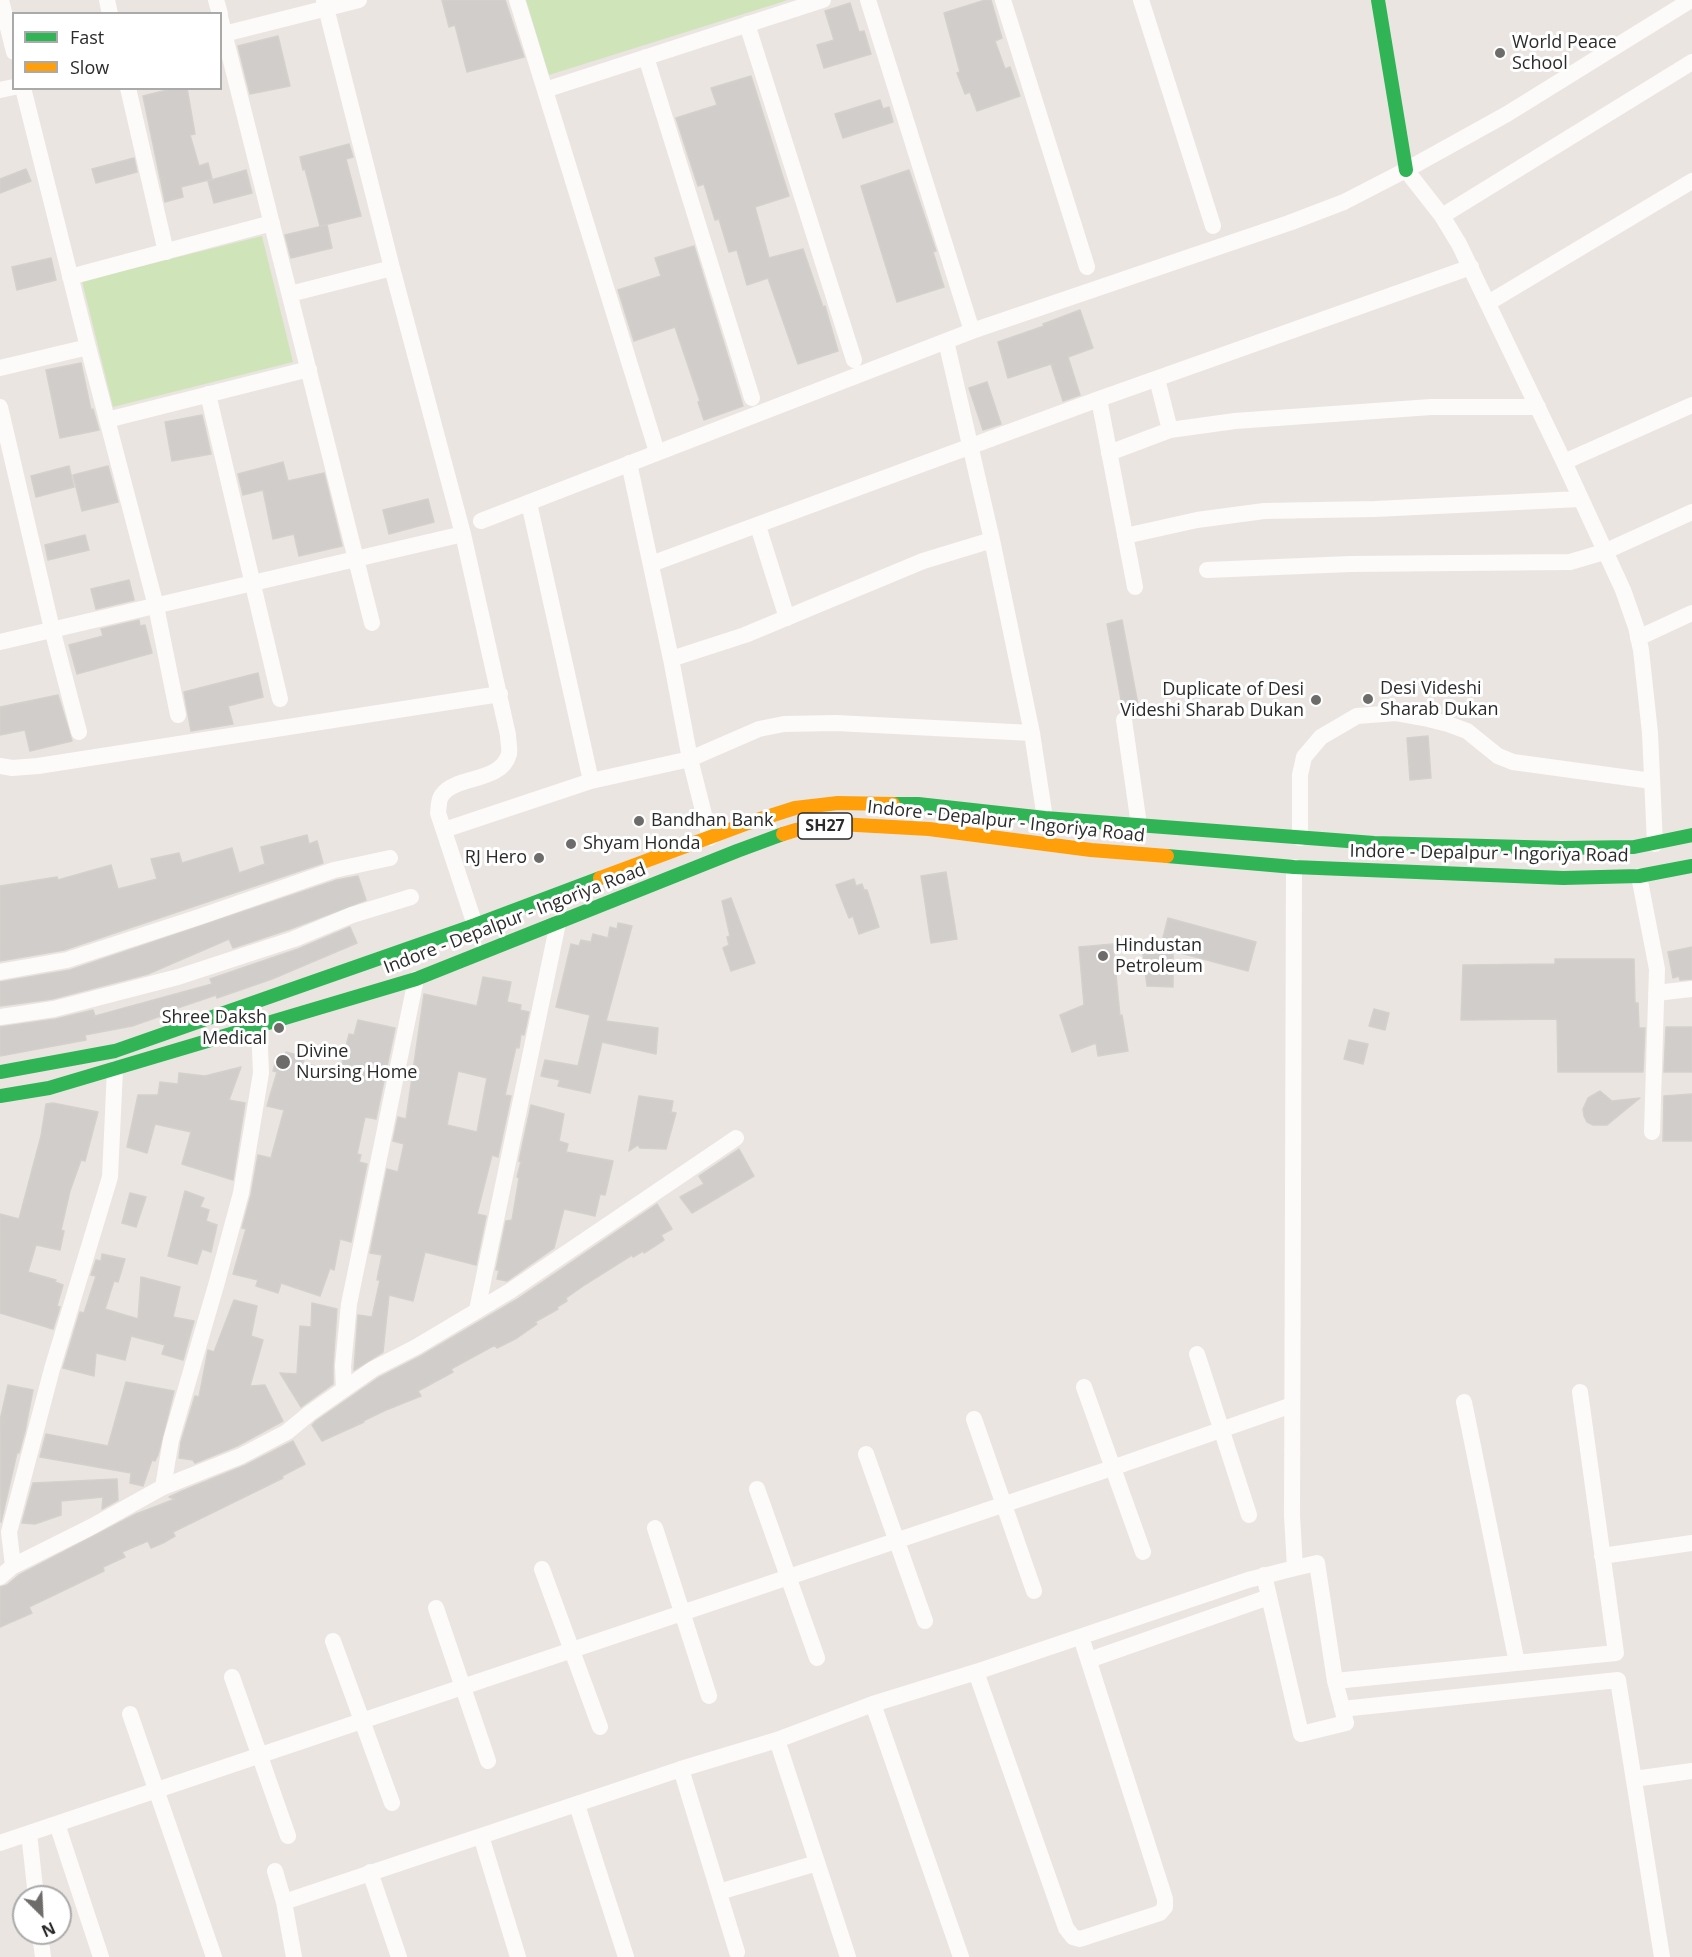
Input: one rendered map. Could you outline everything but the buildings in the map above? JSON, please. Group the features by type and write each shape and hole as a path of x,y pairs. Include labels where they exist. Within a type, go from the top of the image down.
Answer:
{"main road":[{"path":"1378,0 1406,170"},
{"name":"Indore - Depalpur - Ingoriya Road","path":"0,1072 115,1051 357,964 475,925 795,808 838,803 918,804 1046,818 1374,843 1561,848 1654,844 1692,835"},
{"name":"Indore - Depalpur - Ingoriya Road","path":"0,1096 49,1088 416,979 737,851 796,830 839,824 929,829 1047,844 1294,867 1563,878 1639,876 1692,866"}],"street":[{"path":"1,0 12,44"},
{"path":"222,25 325,4 359,0"},
{"path":"517,0 657,452"},
{"path":"545,90 823,0"},
{"path":"868,0 972,331"},
{"path":"1003,0 1087,267"},
{"path":"1141,0 1213,226"},
{"path":"481,521 972,331 1289,223 1344,202 1507,114 1691,0"},
{"path":"325,4 463,534 508,735 509,753 504,764 488,775 453,786 442,794 439,802 438,813 475,925"},
{"path":"747,24 854,360"},
{"path":"222,29 372,623"},
{"path":"646,57 752,398"},
{"path":"1442,216 1692,62"},
{"path":"23,90 156,606 178,715"},
{"path":"128,90 166,252"},
{"path":"1406,170 1442,216 1471,267 1623,590 1638,638 1650,733 1654,844"},
{"path":"1488,303 1692,181"},
{"path":"70,278 272,223"},
{"path":"651,564 1099,399 1471,267"},
{"path":"290,294 392,268"},
{"path":"946,341 992,540 1032,733 1046,818 1047,844"},
{"path":"0,368 88,347"},
{"path":"107,420 309,369"},
{"path":"1157,379 1170,430"},
{"path":"208,394 280,699"},
{"path":"1099,399 1135,586"},
{"path":"1564,462 1692,405"},
{"path":"0,406 52,629 79,732"},
{"path":"1109,453 1170,430 1257,419 1431,407 1538,407"},
{"path":"629,463 690,759 710,838"},
{"path":"1125,536 1197,520 1264,511 1375,509 1581,499"},
{"path":"529,503 591,781"},
{"path":"1207,570 1350,564 1570,562 1604,552 1692,512"},
{"path":"758,526 787,618"},
{"path":"0,642 463,534"},
{"path":"671,659 715,646 787,618 923,561 992,540"},
{"path":"1638,638 1692,613"},
{"path":"0,766 12,768 38,766 500,694"},
{"path":"1300,838 1300,775 1304,757 1321,737 1358,716 1396,713 1424,718 1467,731 1498,756 1513,762 1652,781"},
{"path":"1124,720 1139,825"},
{"path":"444,830 591,781 690,759 759,729 784,724 836,723 1032,733"},
{"path":"0,972 67,960 334,870 390,858"},
{"path":"1294,867 1292,1515 1295,1568"},
{"path":"1639,876 1657,969 1652,1132"},
{"path":"0,1017 54,1009 178,977 294,939 352,915 411,897"},
{"path":"477,1310 558,923"},
{"path":"344,1389 343,1366 349,1304 416,979"},
{"path":"1656,993 1692,988"},
{"path":"163,1487 171,1440 218,1282 241,1193 261,1073 259,1024"},
{"path":"6,1571 9,1532 52,1369 110,1177 116,1069"},
{"path":"6,1571 163,1487 241,1456 287,1432 373,1369 416,1347 510,1292 736,1138"},
{"path":"1197,1354 1249,1515"},
{"path":"1084,1387 1143,1552"},
{"path":"1580,1392 1618,1680 1662,1957"},
{"path":"1464,1402 1517,1663"},
{"path":"0,1843 682,1614 1292,1405"},
{"path":"974,1419 1034,1591"},
{"path":"866,1454 925,1621"},
{"path":"757,1489 817,1658"},
{"path":"655,1528 709,1696"},
{"path":"1602,1556 1692,1543"},
{"path":"284,1902 681,1769 777,1740 873,1704 976,1672 1264,1575 1317,1563 1335,1681 1347,1723 1301,1734 1264,1575"},
{"path":"542,1569 600,1727"},
{"path":"1089,1660 1269,1597"},
{"path":"435,1608 488,1761"},
{"path":"976,1672 1066,1928 1073,1937 1080,1939 1160,1913 1165,1907 1165,1899 1082,1637"},
{"path":"333,1641 392,1803"},
{"path":"1335,1681 1616,1653"},
{"path":"232,1677 288,1836"},
{"path":"1342,1709 1618,1680"},
{"path":"873,1704 961,1957"},
{"path":"130,1714 214,1957"},
{"path":"777,1740 848,1957"},
{"path":"681,1769 737,1952"},
{"path":"1634,1779 1692,1771"},
{"path":"577,1805 626,1957"},
{"path":"57,1824 101,1957"},
{"path":"29,1833 35,1885"},
{"path":"481,1836 518,1957"},
{"path":"719,1892 817,1863"},
{"path":"275,1871 284,1902 294,1957"},
{"path":"370,1872 399,1957"}],"green space":[{"path":"526,0 788,0 549,75"},
{"path":"262,236 293,362 113,407 82,281"}],"traffic: fast":[{"path":"1378,0 1406,170"},
{"path":"893,804 918,804 1045,818 1374,843 1561,848 1634,847 1692,835"},
{"path":"0,1096 49,1088 416,979 783,834"},
{"path":"1167,856 1294,867 1563,878 1639,876 1692,866"},
{"path":"0,1072 115,1051 475,925 600,878"}],"traffic: slow":[{"path":"600,878 795,808 838,803 893,804"},
{"path":"783,834 839,824 929,829 1091,850 1167,856"}],"place":[{"name":"World Peace School","path":"1500,53"},
{"name":"Desi Videshi Sharab Dukan","path":"1368,699"},
{"name":"Duplicate of Desi Videshi Sharab Dukan","path":"1316,700"},
{"name":"Bandhan Bank","path":"639,821"},
{"name":"Shyam Honda","path":"571,844"},
{"name":"RJ Hero","path":"539,858"},
{"name":"Hindustan Petroleum","path":"1103,956"},
{"name":"Shree Daksh Medical","path":"279,1028"},
{"name":"Divine Nursing Home","path":"283,1062"}]}
